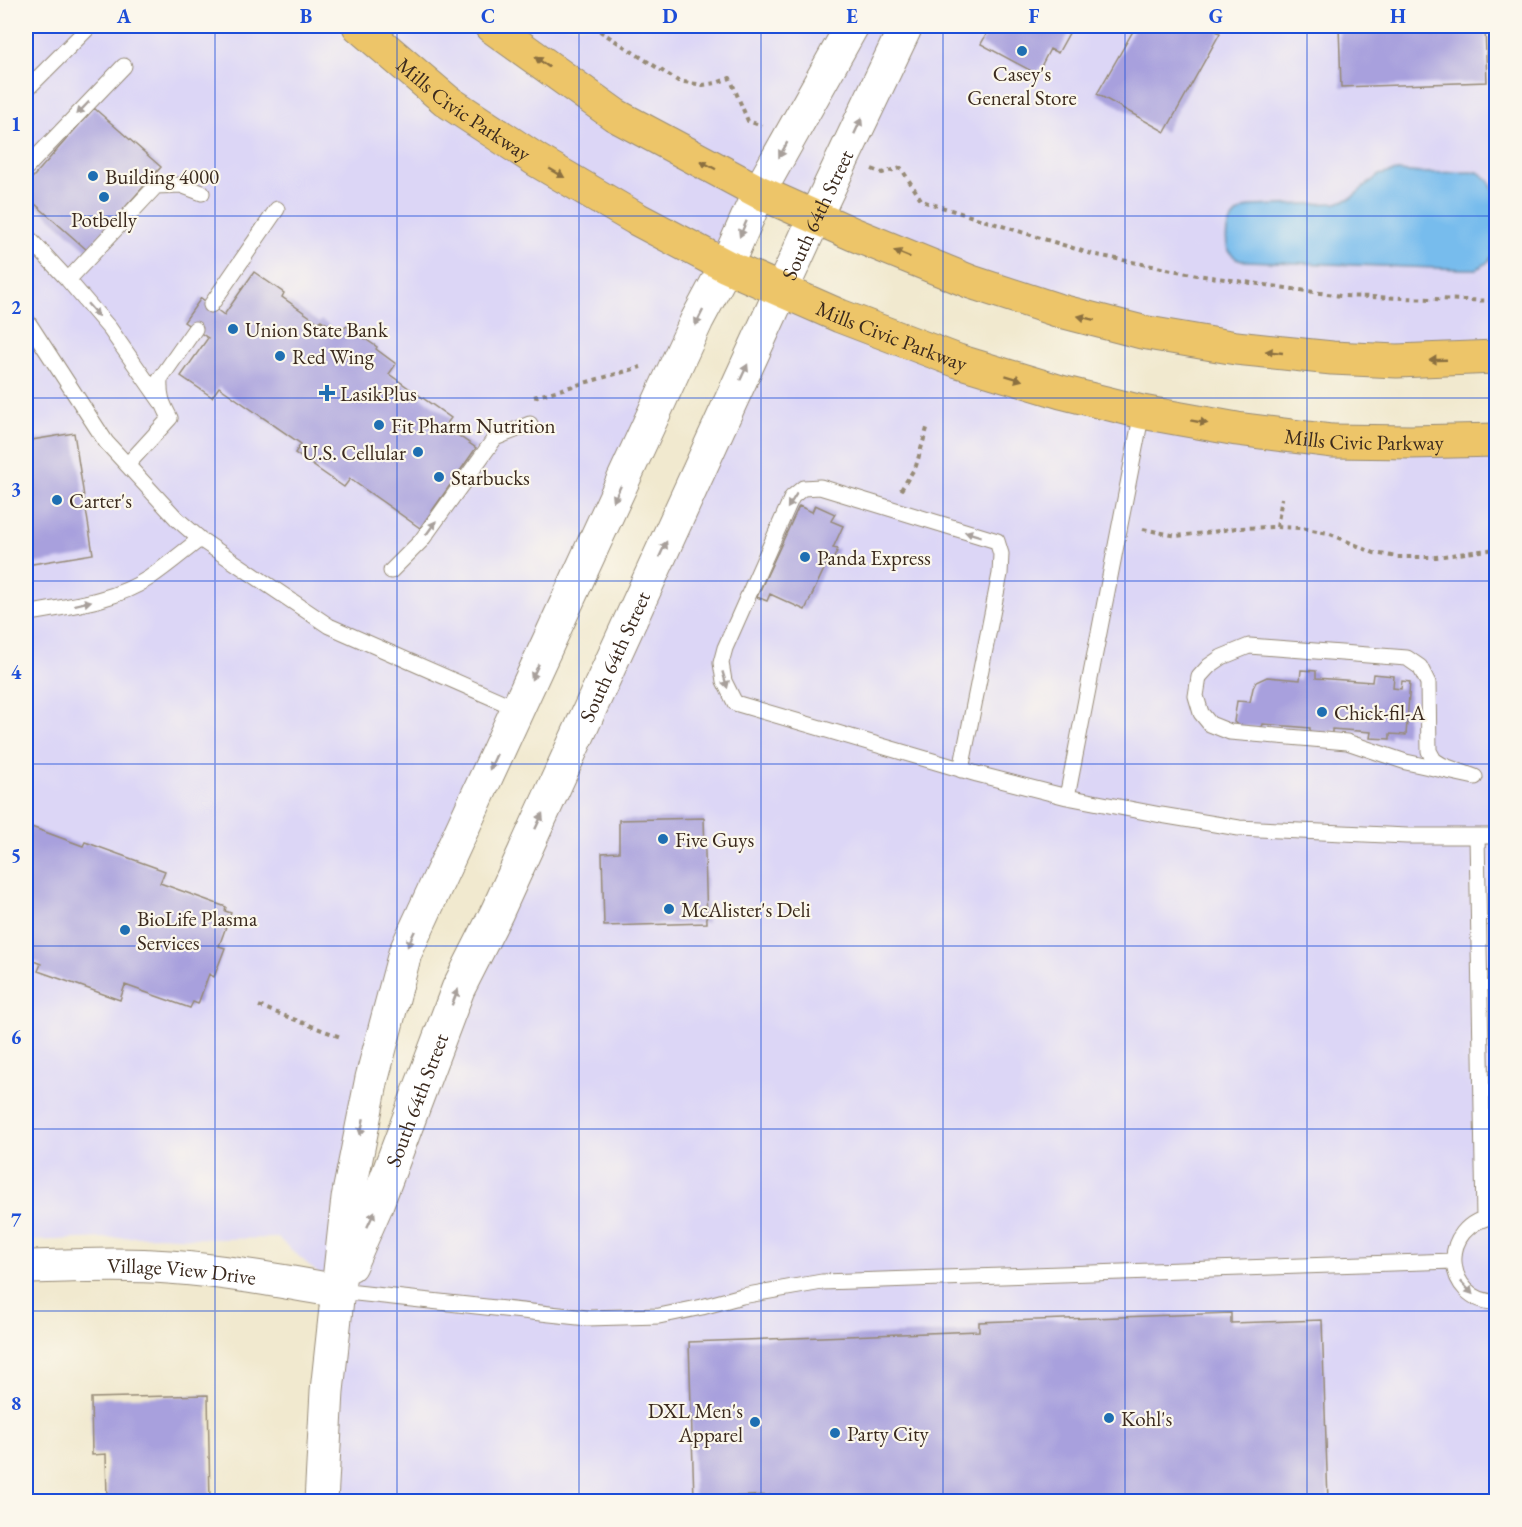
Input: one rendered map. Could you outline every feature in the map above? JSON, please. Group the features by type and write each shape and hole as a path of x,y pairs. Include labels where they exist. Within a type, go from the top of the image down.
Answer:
{"main road":[{"name":"Mills Civic Parkway","path":"359,26 447,101 538,161 635,218 726,266 840,316 958,361 1061,393 1142,412 1237,429 1332,441 1497,440"},
{"path":"491,26 615,115 759,192 971,282 1057,310 1143,332 1236,348 1332,358 1396,361 1497,357"}],"street":[{"name":"South 64th Street","path":"321,1502 327,1391 348,1198 372,1078 405,953 697,320 726,266 759,192 852,26"},
{"name":"South 64th Street","path":"338,1291 376,1206 458,989 497,912 814,217 906,26"},
{"name":"Village View Drive","path":"26,1267 95,1265 168,1267 250,1275 338,1291"}],"lane":[{"path":"26,90 90,26"},
{"path":"26,168 124,66"},
{"path":"68,280 156,186 181,185 202,193"},
{"path":"211,305 277,209"},
{"path":"26,235 110,329 170,418 127,465"},
{"path":"26,319 106,441 177,519 200,539 329,626 518,709"},
{"path":"161,402 160,379 195,329"},
{"path":"1066,797 1142,412"},
{"path":"391,571 421,541 495,438 530,424"},
{"path":"961,770 1000,574 1002,554 997,542 820,487 803,488 792,497 725,648 721,663 723,681 735,703 961,770 1066,797 1239,828 1407,836 1497,836"},
{"path":"26,614 112,596 147,579 200,539"},
{"path":"1249,646 1407,658 1420,666 1428,683 1429,751 1434,760 1475,777 1406,762 1347,742 1230,732 1210,724 1201,713 1196,696 1199,677 1222,657 1249,646"},
{"path":"1477,836 1491,1217 1473,1224 1462,1234 1455,1247 1454,1261 1456,1275 1463,1287 1488,1302 1497,1302"},
{"path":"338,1291 587,1318 659,1316 742,1296 822,1282 1454,1261"}],"path":[{"path":"592,26 678,81 703,85 730,78 748,121"},
{"path":"882,173 901,168 922,201 1092,255 1197,275 1341,296 1497,301"},
{"path":"534,397 641,367"},
{"path":"889,508 916,466 928,425"},
{"path":"1277,527 1282,498"},
{"path":"1143,530 1177,536 1236,528 1301,528 1328,533 1374,553 1397,557 1436,557 1497,549"},
{"path":"259,1006 343,1038"}],"shaded area":[{"path":"26,26 1496,26 1496,357 1142,332 760,192 405,953 338,1288 781,290 1142,412 1496,440 1496,1501 321,1501 338,1291 278,1238 216,1239 158,1236 26,1241"}],"water":[{"path":"1397,171 1478,172 1489,180 1495,195 1496,242 1494,254 1488,262 1477,269 1463,269 1245,261 1236,258 1228,251 1227,229 1233,218 1244,209 1252,206 1337,203 1351,198 1379,175"}],"building":[{"name":"Casey's General Store","path":"991,26 1073,26 1058,53 1050,49 1037,74 981,44"},
{"path":"1136,26 1206,26 1220,33 1165,132 1097,94"},
{"path":"1339,26 1485,26 1487,82 1341,87"},
{"name":"Building 4000","path":"94,108 161,167 87,250 26,196 26,185"},
{"path":"254,272 284,293 282,297 319,323 321,320 341,333 346,326 377,347 376,349 396,364 389,374 451,418 445,426 476,448 420,528 350,479 344,487 295,453 301,444 219,387 212,397 181,376 208,338 184,322 201,298 224,315"},
{"path":"74,433 93,554 26,565 26,441"},
{"name":"Panda Express","path":"815,505 835,514 831,521 843,526 833,548 838,549 830,566 826,565 805,610 770,594 767,601 757,597 799,506 812,512"},
{"name":"Chick-fil-A","path":"1301,670 1316,671 1316,678 1372,682 1373,674 1394,676 1393,688 1401,689 1402,681 1410,682 1406,735 1390,734 1390,739 1370,738 1371,732 1332,729 1332,735 1310,732 1310,728 1263,724 1262,727 1239,726 1234,722 1237,701 1250,702 1256,682 1267,677 1300,680"},
{"path":"704,818 707,923 604,926 602,853 619,852 619,820"},
{"name":"BioLife Plasma Services","path":"26,825 83,846 85,842 165,871 160,883 226,907 225,911 231,913 219,946 225,948 214,977 209,974 198,1004 193,1002 190,1008 125,985 120,1000 38,971 41,964 26,958"},
{"name":"Kohl's","path":"1231,1313 1231,1323 1322,1320 1328,1502 772,1502 772,1495 694,1498 689,1342 979,1331 979,1322"},
{"path":"208,1395 210,1502 94,1502 94,1499 107,1499 106,1454 92,1455 91,1398"}],"place":[{"name":"Casey's General Store","path":"1022,51"},
{"name":"Building 4000","path":"93,176"},
{"name":"Potbelly","path":"104,197"},
{"name":"Union State Bank","path":"233,329"},
{"name":"Red Wing","path":"280,356"},
{"name":"LasikPlus","path":"327,393"},
{"name":"Fit Pharm Nutrition","path":"379,425"},
{"name":"U.S. Cellular","path":"418,452"},
{"name":"Starbucks","path":"439,477"},
{"name":"Carter's","path":"57,500"},
{"name":"Panda Express","path":"805,557"},
{"name":"Chick-fil-A","path":"1322,712"},
{"name":"Five Guys","path":"663,839"},
{"name":"McAlister's Deli","path":"669,909"},
{"name":"BioLife Plasma Services","path":"125,930"},
{"name":"Kohl's","path":"1109,1418"},
{"name":"DXL Men's Apparel","path":"755,1422"},
{"name":"Party City","path":"835,1433"}]}
